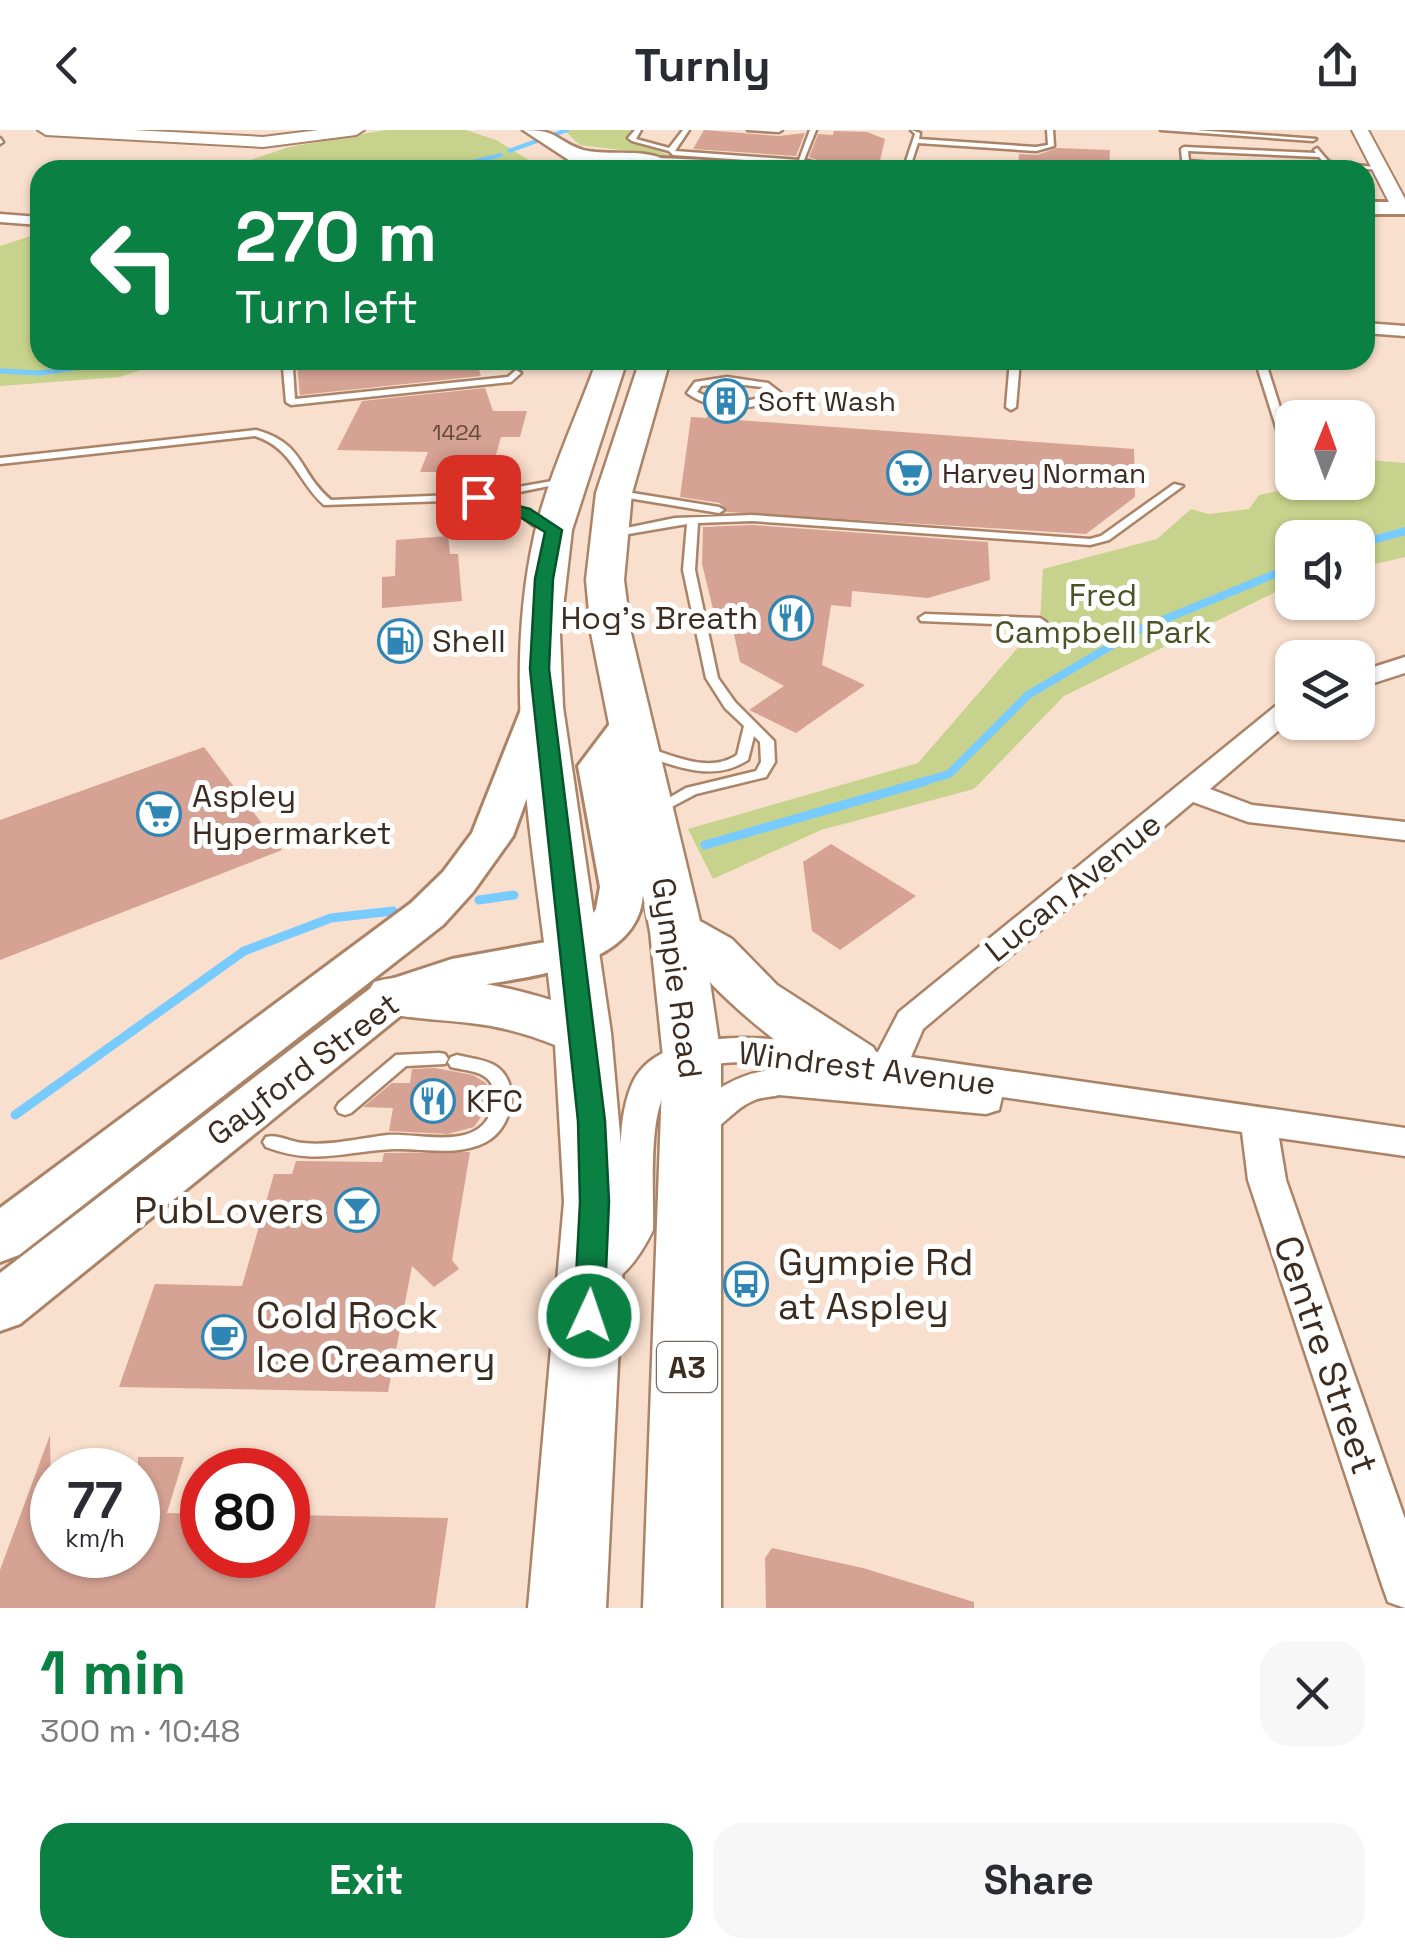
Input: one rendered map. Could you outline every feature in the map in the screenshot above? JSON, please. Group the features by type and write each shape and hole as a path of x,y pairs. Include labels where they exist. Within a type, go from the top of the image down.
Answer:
{"highway":[{"path":"534,130 573,160"},
{"path":"511,136 570,160"},
{"path":"567,1608 595,1202 583,1032 541,706 542,613 554,530 608,370"},
{"name":"Gympie Road","path":"652,370 614,493 608,535 608,610 676,931 692,1057 682,1608"},
{"path":"676,931 713,952 758,999 878,1074"},
{"path":"394,996 474,1003 583,1032"}],"main road":[{"path":"1375,207 1403,208"},
{"name":"Gayford Street","path":"0,1239 427,914 477,858 497,826 541,706"},
{"name":"Gayford Street","path":"0,1306 394,996 448,976 572,950 607,925 621,906 622,887 598,766 633,735"}],"street":[{"path":"46,130 262,142 356,130"},
{"path":"1360,130 1403,208"},
{"path":"0,218 30,220"},
{"path":"1375,329 1405,331"},
{"path":"1375,675 1405,665"},
{"name":"Lucan Avenue","path":"878,1074 911,1022 1275,720"},
{"path":"1190,791 1248,813 1405,831"},
{"name":"Windrest Avenue","path":"591,1282 634,1230 640,1125 649,1086 670,1066 692,1057 749,1050 878,1074 982,1100 1069,1095 1405,1142"},
{"name":"Windrest Avenue","path":"692,1127 733,1094 763,1083 878,1074"},
{"name":"Centre Street","path":"1258,1122 1267,1180 1405,1585"}],"lane":[{"path":"638,130 631,138 658,160"},
{"path":"664,160 686,130"},
{"path":"751,130 779,130"},
{"path":"800,160 813,130"},
{"path":"909,160 916,134 1036,149 1051,146 1050,130"},
{"path":"1164,130 1311,134 1323,160"},
{"path":"1184,160 1182,152 1195,148 1319,155"},
{"path":"1375,168 1380,168"},
{"path":"288,370 291,402 511,379 516,373"},
{"path":"1011,407 1014,370"},
{"path":"1263,370 1275,408"},
{"path":"727,380 765,385 776,393 769,400 756,402 711,401 692,393 698,384 727,380"},
{"path":"0,461 256,433 275,437 286,446 328,502 478,497 569,479"},
{"path":"608,535 693,519 752,518 1090,542 1104,538 1178,486"},
{"path":"614,493 752,518"},
{"path":"478,497 524,512 537,524 554,530"},
{"path":"651,813 691,792 761,774 768,762 768,742 750,726 712,678 689,570 693,519"},
{"path":"925,618 1040,622"},
{"path":"633,735 691,766 724,766 744,757 750,726"},
{"path":"272,1142 286,1149 338,1150 392,1142 467,1142 482,1137 499,1120 503,1094 498,1078 486,1068 448,1061 402,1060 345,1108"}],"green space":[{"path":"386,130 466,130 496,140 529,160 251,160 289,147"},
{"path":"564,130 634,130 628,139 671,156 580,145"},
{"path":"30,236 30,370 141,370 120,377 0,386 0,246"},
{"name":"Fred Campbell Park","path":"1375,460 1405,463 1405,557 1375,564 1375,520 1275,520 1275,592 1064,696 974,789 821,830 713,879 688,829 918,763 1040,622 1043,569 1157,539 1191,509 1209,514 1249,509 1259,495 1275,492 1275,500 1375,500"}],"building":[{"path":"704,130 779,136 805,133 796,156 693,149"},
{"path":"834,131 867,132 885,139 880,160 809,157 818,134 833,135"},
{"path":"1057,148 1110,150 1110,160 1019,160 1019,154 1037,155"},
{"path":"298,370 479,370 481,376 300,395"},
{"path":"485,388 493,411 527,411 520,437 501,437 491,472 420,472 428,452 337,450 362,401"},
{"name":"Harvey Norman","path":"709,408 739,411 737,420 1134,449 1135,497 1086,534 727,512 720,503 680,497 691,417 707,418"},
{"path":"752,525 988,542 990,580 928,598 852,591 851,607 831,605 822,665 865,685 796,733 749,710 784,686 740,662 729,610 713,609 702,564 703,527"},
{"path":"448,536 450,554 458,554 462,601 382,608 382,577 395,576 396,540"},
{"path":"204,747 282,850 0,960 0,820"},
{"path":"831,844 916,896 840,950 812,931 803,862"},
{"name":"KFC","path":"435,1068 473,1075 486,1083 490,1091 488,1107 474,1127 448,1134 389,1131 393,1108 363,1107 392,1083 410,1083 412,1069"},
{"path":"470,1152 452,1260 459,1269 434,1287 412,1266 388,1392 119,1387 155,1284 242,1286 274,1174 292,1174 296,1161 382,1162 384,1153"},
{"path":"160,1457 180,1457 167,1513 180,1513 180,1578 310,1578 310,1515 448,1518 435,1608 0,1608 0,1570 30,1489 30,1578 160,1578"},
{"path":"772,1548 863,1568 974,1602 974,1608 766,1608 765,1558"}],"waterway":[{"path":"509,151 567,130"},
{"path":"480,160 501,155"},
{"path":"0,371 61,370"},
{"path":"1375,539 1405,531"},
{"path":"918,783 949,774 1028,695 1136,631 1275,574"},
{"path":"705,845 926,781"},
{"path":"479,900 514,895"},
{"path":"15,1115 244,951 331,918 393,911"}],"place":[{"name":"Soft Wash","path":"726,401"},
{"name":"Harvey Norman","path":"909,473"},
{"name":"Hog's Breath","path":"791,618"},
{"name":"Shell","path":"400,641"},
{"name":"Aspley Hypermarket","path":"159,814"},
{"name":"KFC","path":"433,1101"},
{"name":"PubLovers","path":"357,1210"},
{"name":"Gympie Rd at Aspley","path":"746,1284"},
{"name":"Cold Rock Ice Creamery","path":"224,1337"}],"route":[{"path":"478,497 524,512 537,524 554,530 544,579 539,669 592,1121 595,1202 589,1316"}]}
